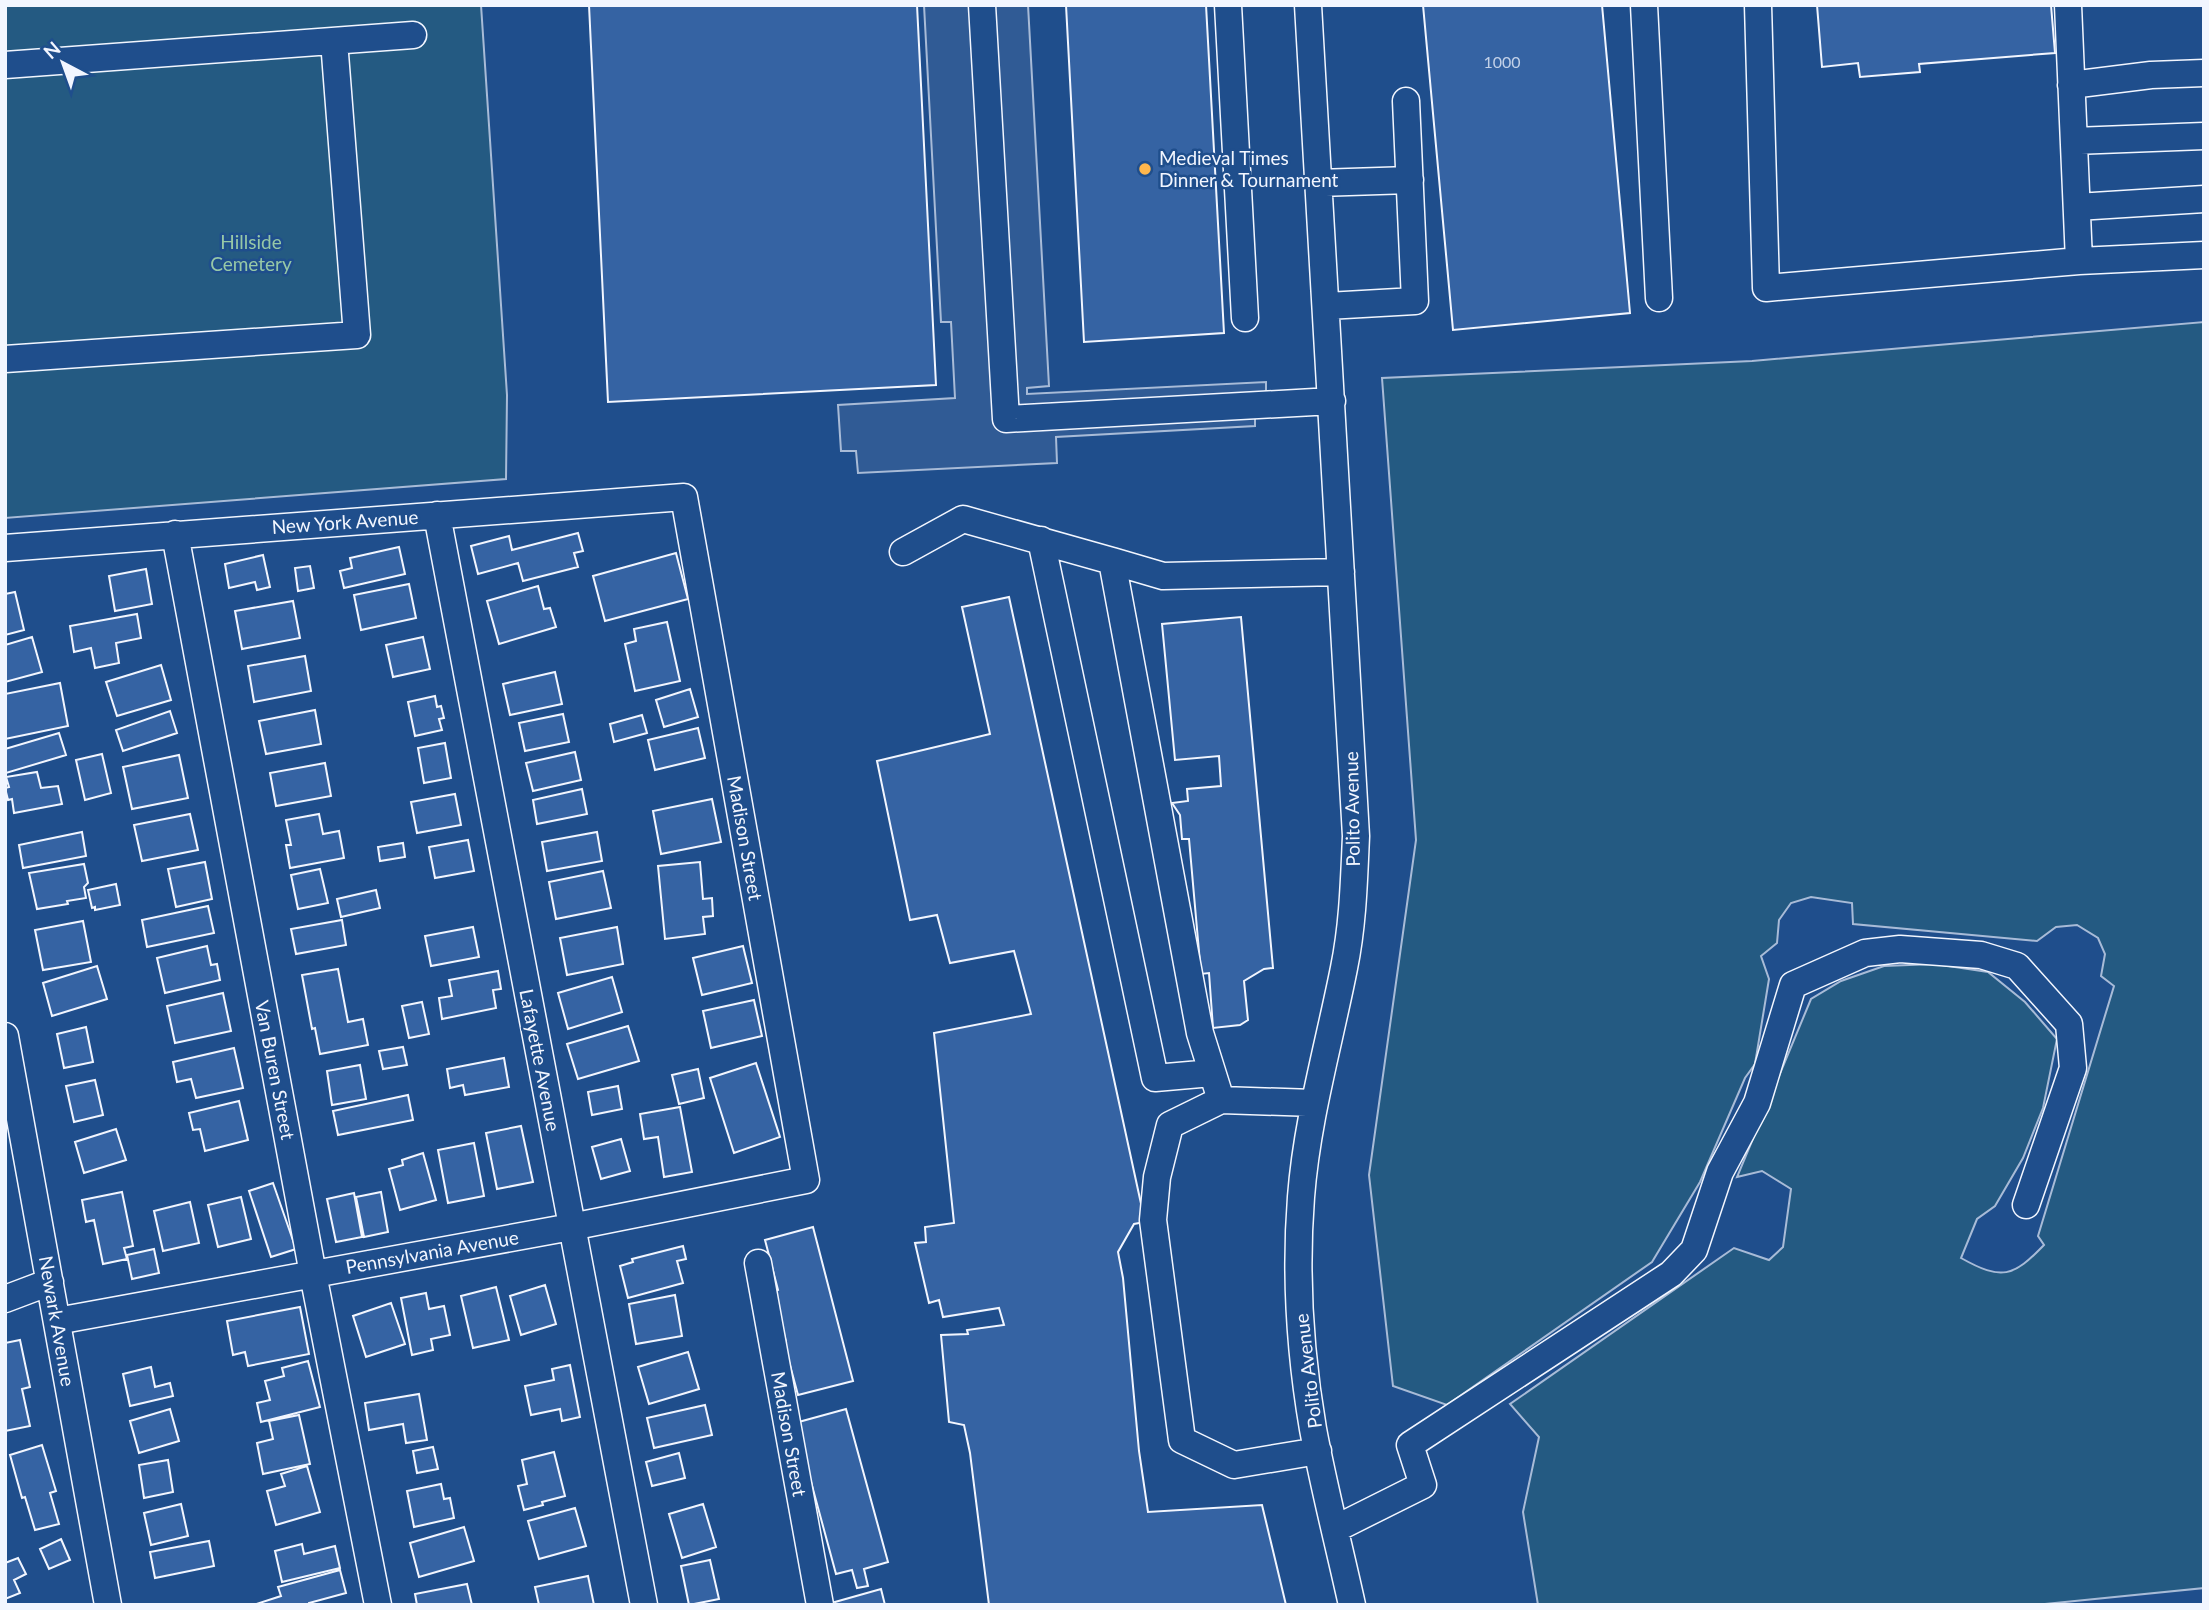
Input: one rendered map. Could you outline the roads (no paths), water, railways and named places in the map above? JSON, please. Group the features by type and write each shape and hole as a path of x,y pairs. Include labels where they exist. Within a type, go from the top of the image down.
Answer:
{"street":[{"path":"982,5 1006,419 1332,401"},
{"path":"1228,5 1245,318"},
{"name":"Polito Avenue","path":"1308,5 1356,836 1353,908 1344,967 1314,1103 1301,1197 1298,1275 1303,1353 1318,1451 1352,1605"},
{"path":"1644,5 1659,298"},
{"path":"1758,5 1766,288 2079,261 2204,255"},
{"path":"2068,5 2079,261"},
{"path":"5,65 413,35"},
{"path":"5,359 357,335 334,41"},
{"path":"2071,85 2151,75 2204,73"},
{"path":"1327,306 1415,301 1406,101"},
{"path":"2074,141 2204,136"},
{"path":"1318,183 1410,180"},
{"path":"2077,207 2204,199"},
{"name":"New York Avenue","path":"5,548 684,497"},
{"name":"Madison Street","path":"684,497 806,1180"},
{"name":"Lafayette Avenue","path":"437,515 644,1605"},
{"path":"903,552 963,519 1163,576 1341,572"},
{"name":"Van Buren Street","path":"175,534 313,1274 378,1605"},
{"path":"1041,541 1155,1079 1212,1073"},
{"path":"1112,561 1197,1020 1221,1100"},
{"path":"1335,1529 1423,1485 1410,1445 1671,1273 1694,1250 1720,1172 1757,1102 1793,985 1865,953 1900,949 1981,955 2017,966 2069,1024 2073,1068 2026,1205"},
{"name":"Newark Avenue","path":"5,1036 108,1605"},
{"path":"1314,1103 1221,1100 1170,1125 1157,1177 1153,1220 1182,1440 1234,1465 1318,1451"},
{"name":"Pennsylvania Avenue","path":"57,1321 571,1227 806,1180"},
{"name":"Madison Street","path":"758,1263 820,1605"},
{"path":"5,1299 50,1282"}],"place":[{"name":"Medieval Times Dinner & Tournament","path":"1145,169"}],"park label":[{"name":"Hillside Cemetery","path":"251,253"}]}
